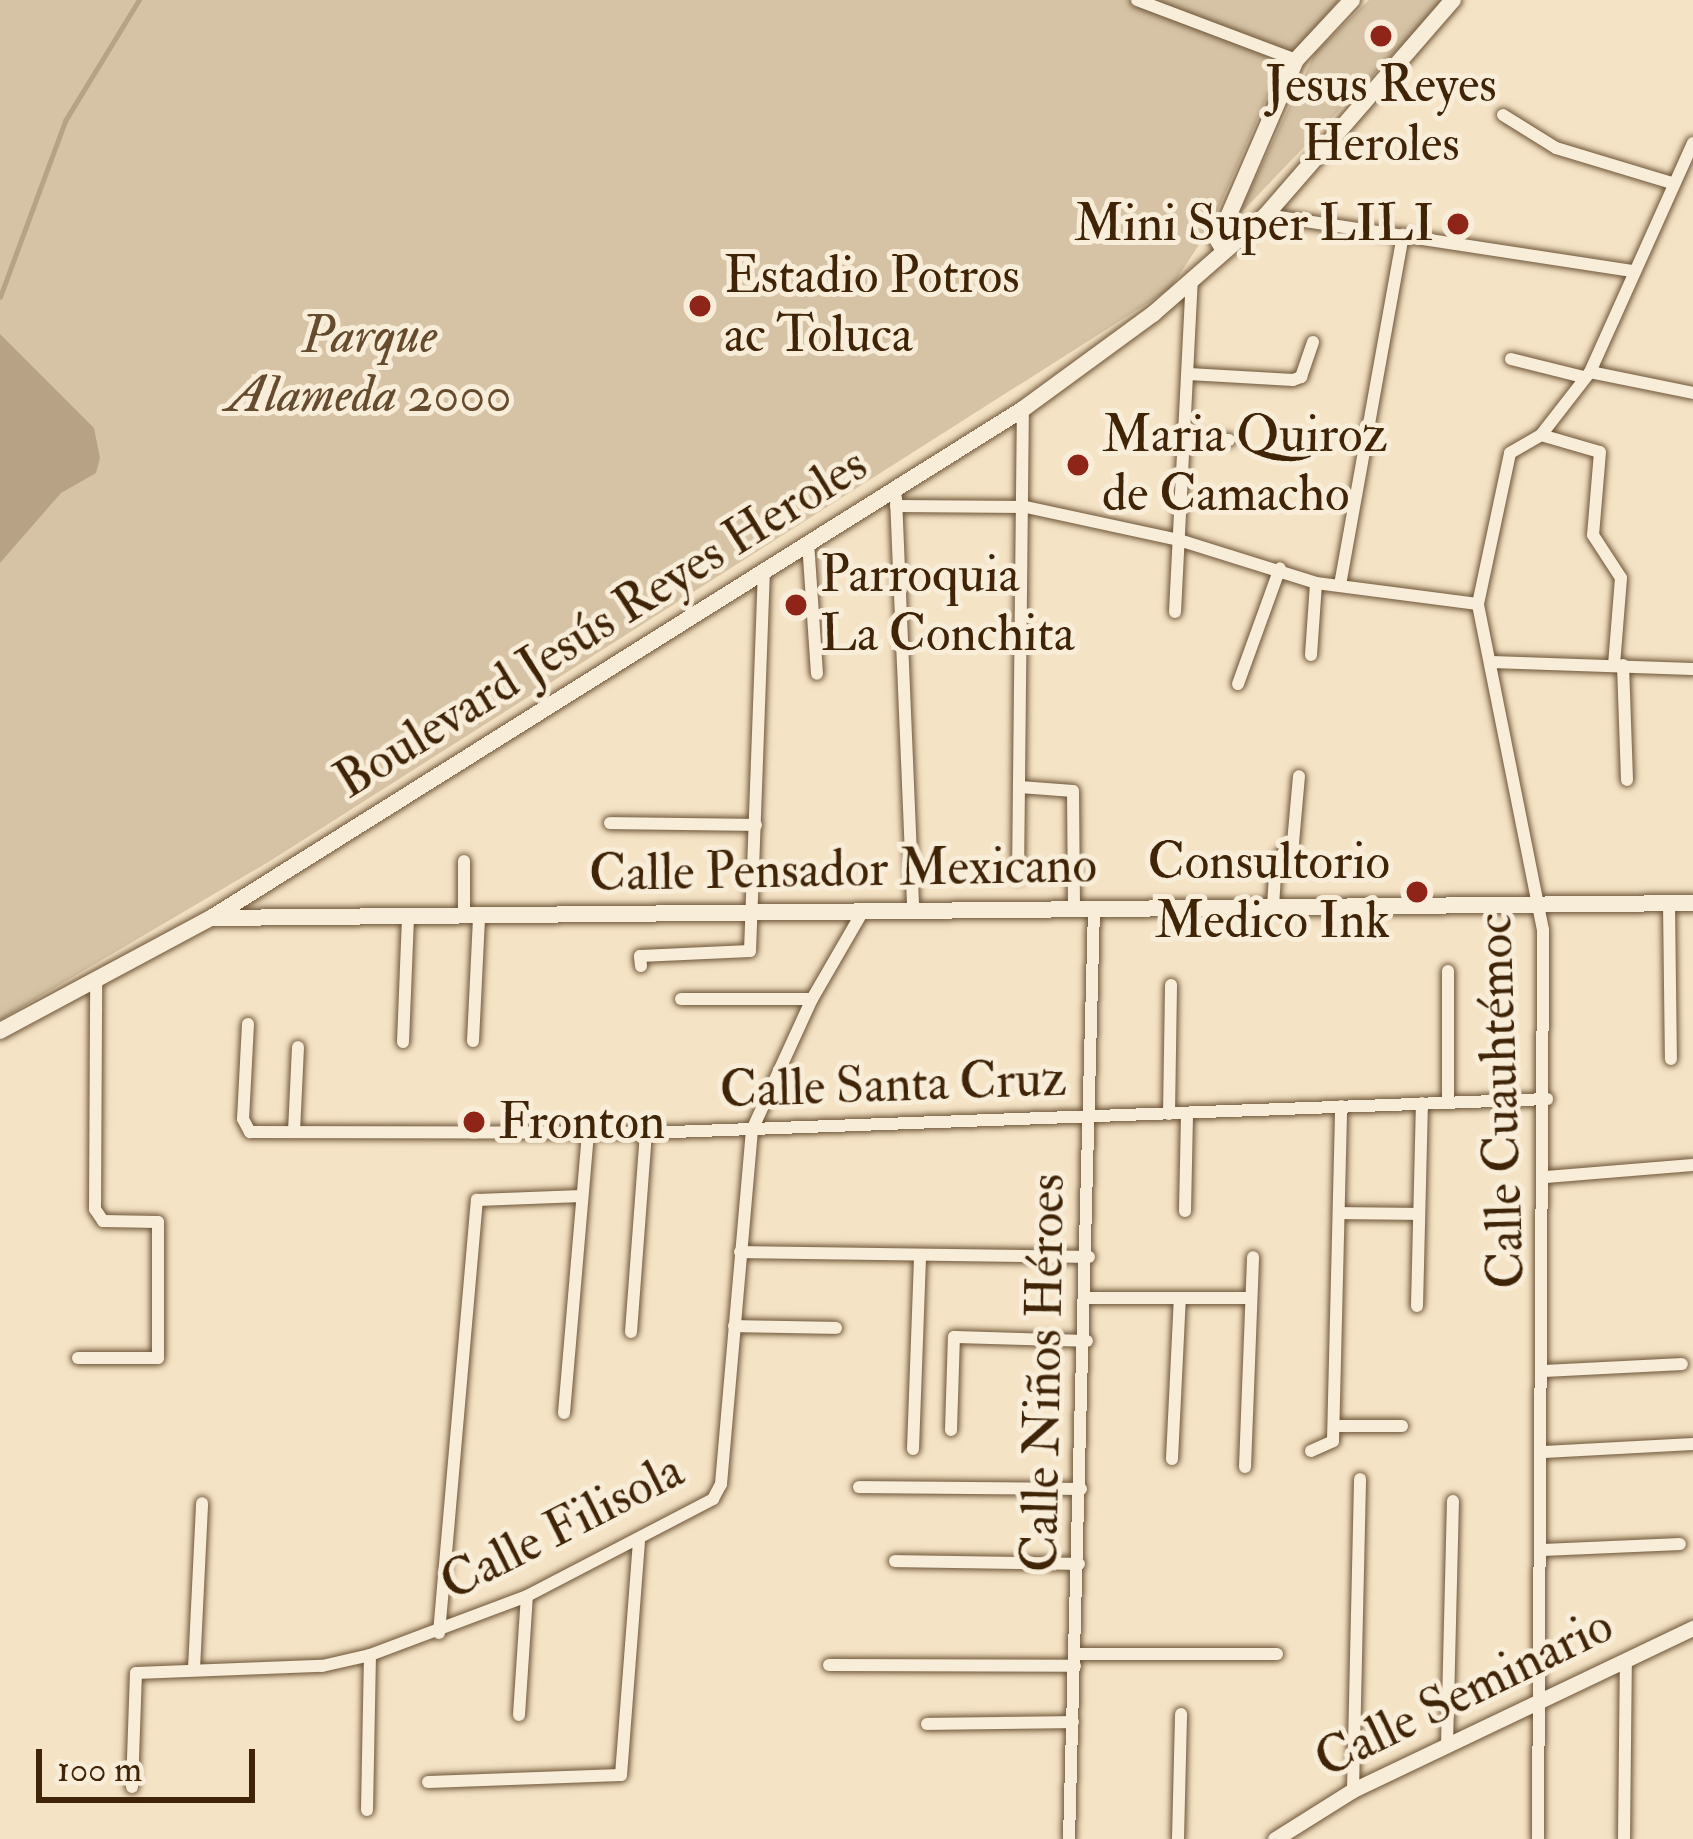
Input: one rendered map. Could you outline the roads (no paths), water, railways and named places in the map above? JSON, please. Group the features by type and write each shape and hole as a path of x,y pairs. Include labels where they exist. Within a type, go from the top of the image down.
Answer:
{"main road":[{"path":"1224,251 1218,240 1296,60 1352,0"},
{"name":"Boulevard Jesús Reyes Heroles","path":"0,1031 211,918 764,567 1023,409 1192,281 1266,215 1453,0"},
{"name":"Calle Pensador Mexicano","path":"211,918 1693,903"}],"street":[{"path":"1137,0 1296,60"},
{"path":"1502,115 1543,143 1672,183"},
{"name":"Calle Cuauhtémoc","path":"1538,1839 1546,1099 1538,903 1478,604 1510,453 1541,435 1587,374 1672,183 1689,162 1693,143"},
{"path":"1266,215 1634,271"},
{"path":"1340,585 1403,235"},
{"path":"1175,612 1192,281"},
{"path":"1189,374 1298,379 1313,342"},
{"path":"1511,359 1693,393"},
{"path":"1018,877 1023,409"},
{"path":"1541,435 1600,452 1593,535 1621,578 1618,665 1627,780"},
{"path":"1185,440 1228,440"},
{"path":"896,485 913,910"},
{"path":"896,506 1025,507 1179,540 1316,583 1478,604"},
{"path":"808,541 818,674"},
{"path":"641,961 750,950 764,567"},
{"path":"1238,684 1280,568"},
{"path":"1311,655 1316,583"},
{"path":"1491,662 1693,669"},
{"path":"1273,906 1276,861 1293,843 1299,776"},
{"path":"1020,787 1073,791 1074,910"},
{"path":"610,824 756,825"},
{"path":"464,861 471,917 473,1041"},
{"path":"1669,903 1671,1059"},
{"name":"Calle Niños Héroes","path":"1069,1839 1087,1341 1094,909"},
{"name":"Calle Filisola","path":"133,1787 136,1673 322,1666 370,1655 440,1633 527,1595 639,1542 718,1492 752,1130 812,999 862,911"},
{"path":"403,1042 408,918"},
{"path":"1448,971 1448,1102"},
{"path":"78,1358 158,1358 158,1222 103,1220 94,1209 96,980"},
{"path":"1168,1114 1171,985"},
{"path":"682,999 812,999"},
{"name":"Calle Santa Cruz","path":"248,1024 244,1128 294,1132 646,1133 1546,1099"},
{"path":"294,1132 298,1047"},
{"path":"1417,1306 1422,1103"},
{"path":"1311,1450 1332,1447 1334,1426 1341,1106"},
{"path":"1185,1210 1187,1113"},
{"path":"564,1413 588,1133"},
{"path":"631,1332 646,1133"},
{"path":"1546,1177 1693,1165"},
{"path":"440,1633 477,1200 582,1196"},
{"path":"1339,1213 1419,1214"},
{"path":"740,1252 1089,1257"},
{"path":"913,1449 920,1256"},
{"path":"1245,1467 1253,1256"},
{"path":"1088,1298 1250,1298"},
{"path":"1172,1460 1180,1298"},
{"path":"734,1326 836,1328"},
{"path":"951,1430 957,1335 1087,1341"},
{"path":"1545,1371 1682,1364"},
{"path":"1334,1426 1402,1426"},
{"path":"1544,1452 1693,1444"},
{"path":"1353,1790 1360,1479"},
{"path":"859,1486 1082,1489"},
{"path":"1447,1745 1453,1501"},
{"path":"194,1669 202,1503"},
{"path":"428,1783 621,1775 639,1542"},
{"path":"1543,1550 1680,1544"},
{"path":"895,1561 1078,1564"},
{"path":"519,1715 527,1595"},
{"name":"Calle Seminario","path":"1275,1839 1353,1790 1693,1628"},
{"path":"829,1665 1277,1654"},
{"path":"367,1810 370,1655"},
{"path":"1624,1839 1626,1661"},
{"path":"1178,1839 1181,1714"},
{"path":"926,1724 1072,1721"}],"waterway":[{"path":"0,297 65,121 139,0"}],"place":[{"name":"Jesus Reyes Heroles","path":"1381,36"},
{"name":"Mini Super LILI","path":"1458,224"},
{"name":"Estadio Potros ac Toluca","path":"700,306"},
{"name":"Maria Quiroz de Camacho","path":"1078,465"},
{"name":"Parroquia La Conchita","path":"796,605"},
{"name":"Consultorio Medico Ink","path":"1417,892"},
{"name":"Fronton","path":"474,1122"}],"park label":[{"name":"Parque Alameda 2000","path":"369,366"}]}
